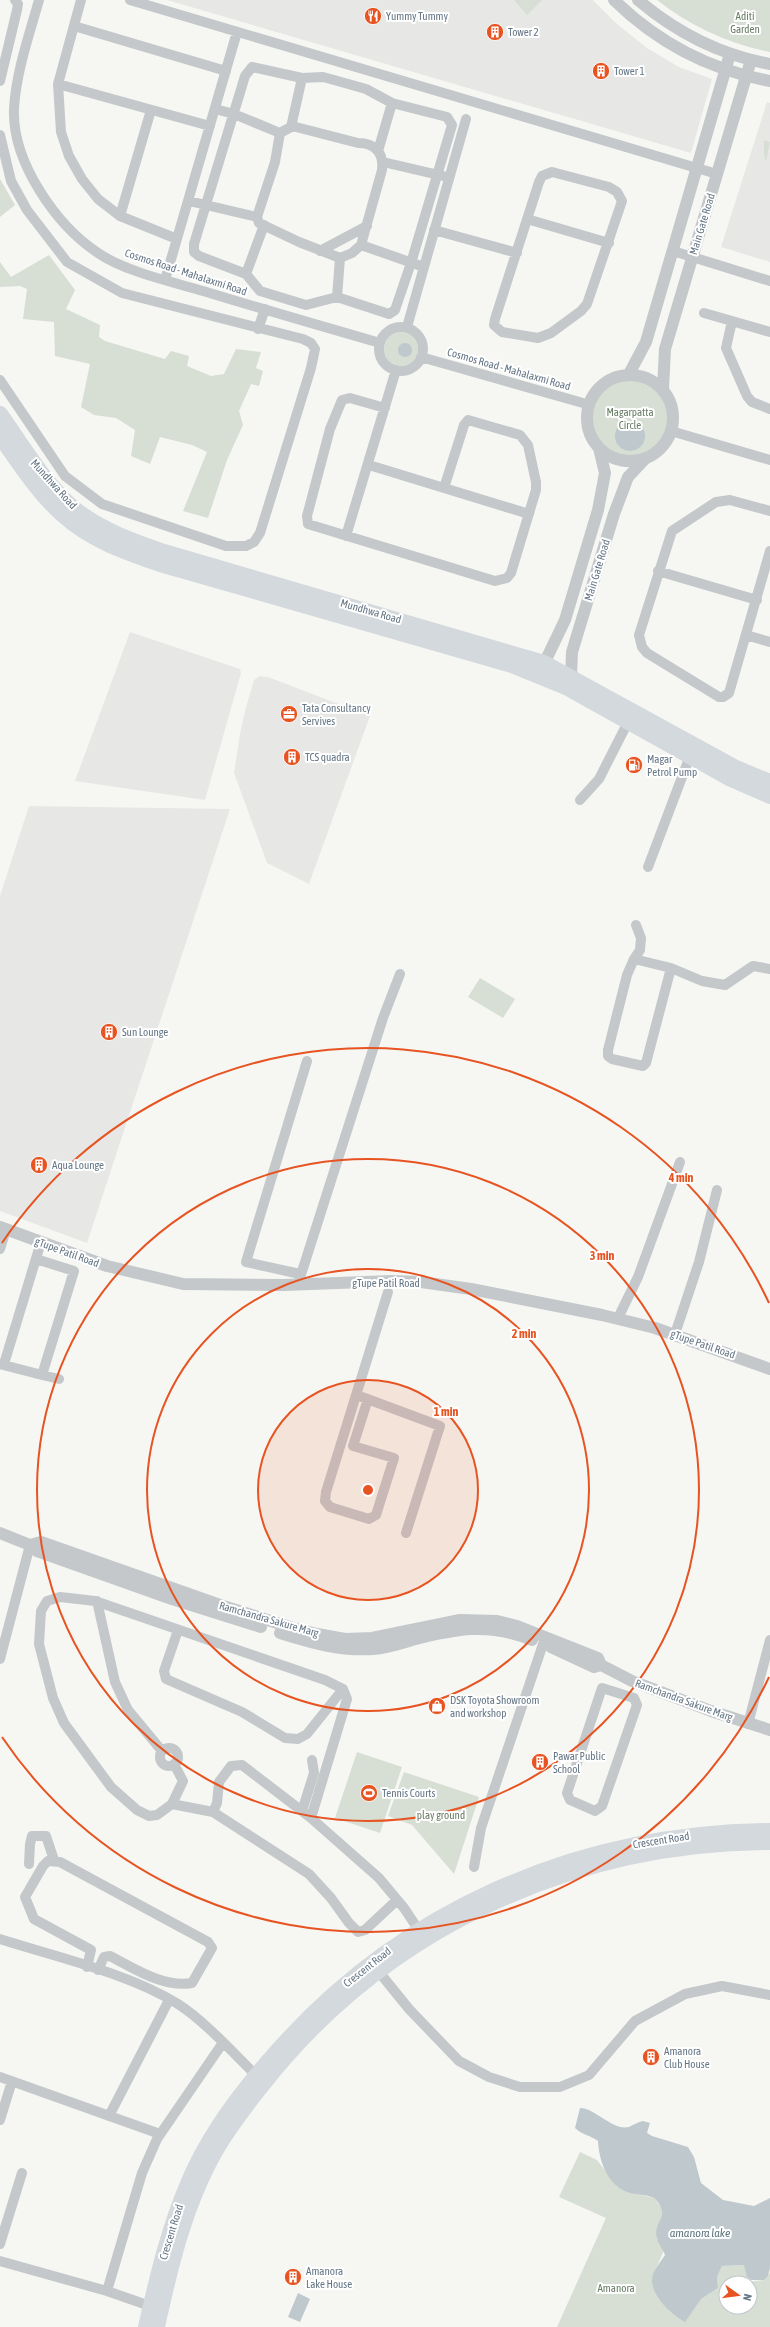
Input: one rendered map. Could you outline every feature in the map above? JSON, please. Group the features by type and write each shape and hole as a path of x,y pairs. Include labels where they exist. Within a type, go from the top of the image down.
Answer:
{"highway":[{"name":"Mundhwa Road","path":"0,414 28,454 71,506 87,518 128,539 164,552 541,668 736,768 770,782"},
{"name":"Mundhwa Road","path":"0,436 34,482 62,515 80,529 123,551 160,564 505,663 541,668"},
{"name":"Mundhwa Road","path":"569,682 628,722 731,779 770,796"}],"main road":[{"name":"Crescent Road","path":"158,2327 170,2276 200,2185 218,2149 288,2036 324,2001 359,1971 422,1935 506,1883 581,1856 677,1836 770,1830"},
{"name":"Crescent Road","path":"146,2327 150,2306 174,2219 188,2180 207,2143 260,2079 332,2010 422,1935 511,1895 585,1868 678,1849 741,1843 770,1843"}],"street":[{"path":"0,81 3,62 17,10 18,4 15,0"},
{"name":"Cosmos Road - Mahalaxmi Road","path":"39,0 21,64 14,110 18,140 42,196 79,238 99,254 115,262 165,280 380,343"},
{"path":"81,0 58,84 61,132 69,156 82,179 98,199 120,216 177,238"},
{"path":"130,0 323,59 471,100 717,174"},
{"path":"614,0 641,24 666,42 703,61 725,70 770,82"},
{"path":"638,0 679,30 730,54 770,64"},
{"path":"74,26 226,71"},
{"path":"165,280 238,32"},
{"path":"629,374 646,342 730,54"},
{"name":"Main Gate Road","path":"663,389 665,349 751,60"},
{"path":"3,62 21,64"},
{"path":"252,67 302,78 323,77 366,89 392,103 447,117 451,122 452,125 412,263 395,310 389,314 338,297 306,305 260,291 246,274 199,256 194,252 194,244 245,76 252,67"},
{"path":"291,126 358,143 367,143 378,151 383,162 361,245 352,253 340,258 320,251 259,223 257,217 275,162 280,133 291,126 302,78"},
{"path":"58,84 210,126"},
{"path":"378,151 392,103"},
{"path":"215,109 234,114 280,133"},
{"path":"120,216 151,110"},
{"path":"407,327 466,119"},
{"path":"0,135 11,181 27,210 67,262 122,293 258,329 303,339 311,343 315,350 311,368 260,533 254,542 246,546 226,546 160,525 102,504 82,491 65,476 0,380"},
{"path":"383,162 449,178"},
{"path":"552,172 609,187 617,192 622,201 609,243 587,304 582,311 551,334 538,338 502,332 494,325 538,182 547,173 552,172"},
{"path":"189,201 257,217"},
{"path":"527,219 609,243"},
{"path":"246,274 264,225"},
{"path":"320,251 366,226"},
{"path":"434,230 517,253"},
{"path":"361,245 424,267"},
{"path":"672,251 770,281"},
{"path":"338,297 340,258"},
{"path":"258,329 264,309"},
{"path":"704,313 770,332"},
{"path":"732,322 726,348 747,396 752,402 770,409"},
{"path":"401,327 407,327 421,339 423,351 418,362 408,369 396,370 390,367 382,358 380,343 389,331 401,327"},
{"name":"Cosmos Road - Mahalaxmi Road","path":"421,357 590,405"},
{"path":"346,536 369,465 396,370"},
{"path":"629,374 642,376 653,381 663,389 670,399 673,411 671,431 664,446 655,454 644,460 632,462 619,460 608,456 598,448 592,438 588,426 590,405 597,390 606,382 629,374"},
{"path":"385,408 345,398 337,407 307,521 314,527 495,580 502,580 512,573 529,514 536,482 528,445 520,435 474,420 468,420 464,425 444,488"},
{"path":"671,431 770,460"},
{"name":"Main Gate Road","path":"541,668 553,648 565,620 598,510 605,473 598,448"},
{"name":"Main Gate Road","path":"569,682 572,652 614,514 628,477 644,460"},
{"path":"369,465 529,514"},
{"path":"770,511 730,500 716,502 672,531 658,571 639,635 642,647 647,653 719,697 723,697 729,693 770,551"},
{"path":"658,571 757,600"},
{"path":"746,635 770,642"},
{"path":"580,800 599,779 628,722"},
{"path":"648,867 690,756"},
{"path":"636,925 641,938 640,950 627,975 608,1050 608,1056 612,1059 643,1066 646,1063 670,968"},
{"path":"634,959 670,968 702,981 725,985 753,966 770,969"},
{"path":"307,1061 246,1262 299,1279 400,974"},
{"path":"618,1318 646,1256 680,1162"},
{"path":"675,1334 698,1262 717,1190"},
{"path":"0,1249 3,1229"},
{"name":"gTupe Patil Road","path":"3,1229 102,1264 165,1282 206,1286 299,1279 421,1282 471,1289 618,1318 675,1334 770,1369"},
{"path":"41,1242 2,1364 59,1379"},
{"path":"36,1259 74,1271 42,1375"},
{"path":"368,1399 353,1446 394,1458 376,1515 369,1519 330,1507 325,1501 326,1492 388,1292"},
{"path":"356,1395 440,1426 406,1533"},
{"name":"Ramchandra Sakure Marg","path":"0,1532 30,1545 37,1552 83,1561 172,1599 322,1646 360,1650 391,1646 406,1636 460,1620 497,1621 517,1626 574,1647 598,1658 601,1665 628,1679 748,1724 770,1730"},
{"path":"0,1659 30,1545"},
{"path":"97,1602 116,1682 128,1710 162,1751 160,1757 162,1763 167,1766 174,1764 183,1781 172,1804 157,1814 149,1816 137,1810 112,1787 64,1723 53,1698 39,1644 41,1612 47,1600 60,1597 97,1602 325,1680 343,1689 347,1698 311,1818"},
{"name":"Ramchandra Sakure Marg","path":"406,1636 471,1628 495,1629 523,1636 594,1667 601,1665"},
{"path":"178,1630 164,1671 166,1679 242,1712 285,1738 298,1740 307,1734 343,1689"},
{"path":"748,1724 770,1640"},
{"path":"474,1867 481,1828 543,1644"},
{"path":"622,1694 628,1679"},
{"path":"606,1688 622,1694 634,1698 637,1705 602,1806 596,1811 570,1800 567,1792 599,1691 606,1688"},
{"path":"302,1811 314,1773 312,1760"},
{"path":"213,1812 217,1803 219,1782 231,1766 242,1765 311,1818 379,1878 422,1935"},
{"path":"172,1804 213,1812 309,1874 331,1898 349,1923 358,1932 365,1930 397,1900"},
{"path":"29,1864 32,1836 46,1836 54,1860"},
{"path":"87,1967 90,1950 34,1919 25,1898 43,1866 48,1861 54,1860 208,1942 212,1948 192,1983 180,1985 161,1980 110,1956 104,1957 98,1970"},
{"path":"0,1939 128,1980 169,2000 199,2021 260,2079"},
{"path":"379,1972 409,2010 459,2061 489,2077 520,2087 560,2087 589,2074 635,2020 685,1994 722,1986 770,1995"},
{"path":"109,2116 169,2000"},
{"path":"107,2291 142,2173 160,2134 222,2044"},
{"path":"0,2077 160,2134"},
{"path":"0,2120 12,2081"},
{"path":"0,2244 22,2173"},
{"path":"0,2261 107,2291 150,2306"}],"shaded area":[{"path":"167,0 593,0 617,24 647,48 679,67 712,79 691,153"},
{"path":"767,102 770,103 770,262 721,247"},
{"path":"130,632 240,669 241,673 205,800 75,781"},
{"path":"260,676 268,677 370,716 309,884 267,863 234,773 246,707 254,680"},
{"path":"29,806 230,809 87,1243 0,1211 0,896"}],"green space":[{"path":"514,0 542,0 527,15"},
{"name":"Aditi Garden","path":"657,0 770,0 770,52 755,49 710,33 683,18"},
{"path":"764,140 770,142 766,162 764,154"},
{"path":"0,179 15,205 0,217"},
{"path":"49,255 75,290 66,309 100,325 99,337 105,341 165,359 171,351 189,356 187,366 211,376 224,374 236,349 261,352 256,368 263,371 259,386 251,384 239,411 243,425 227,460 208,518 183,511 207,452 192,445 160,437 150,464 131,456 135,430 116,418 94,415 81,407 90,364 55,356 54,322 23,319 27,289 20,286 0,287 0,262 11,277"},
{"path":"404,332 411,334 416,339 418,349 416,359 411,364 398,366 391,364 386,359 384,346 386,339 391,334"},
{"name":"Magarpatta Circle","path":"630,380 644,383 657,391 665,404 668,418 665,432 657,445 644,453 630,456 616,453 603,445 595,432 592,418 595,404 603,391 616,383"},
{"path":"480,978 515,999 503,1018 468,997"},
{"name":"Tennis Courts","path":"357,1752 402,1767 380,1833 335,1818"},
{"name":"play ground","path":"404,1772 479,1797 454,1874 412,1825 388,1816"},
{"name":"Amanora","path":"580,2152 597,2160 609,2176 628,2192 654,2198 663,2210 657,2239 664,2250 653,2276 701,2299 718,2288 718,2315 758,2315 758,2281 764,2280 770,2273 770,2327 557,2327 606,2218 559,2197"},
{"name":"Amanora","path":"745,2265 747,2275 718,2275 718,2288 717,2277 722,2266"}],"water":[{"path":"402,343 408,343 412,347 412,353 408,357 402,357 398,353 398,347"},
{"path":"630,421 641,425 645,436 641,447 630,451 619,447 615,436 619,425"},
{"name":"amanora lake","path":"580,2108 586,2109 617,2126 629,2127 643,2121 650,2123 647,2133 652,2136 688,2147 694,2157 701,2183 723,2200 754,2206 770,2198 770,2268 768,2276 764,2280 758,2280 758,2275 746,2275 744,2265 722,2266 717,2277 718,2288 701,2299 685,2322 673,2314 657,2295 652,2281 654,2271 665,2255 656,2232 662,2215 662,2210 659,2204 654,2198 627,2192 614,2183 609,2178 602,2164 598,2141 575,2128"},
{"path":"298,2293 310,2299 300,2322 288,2317"}],"place":[{"name":"Yummy Tummy","path":"373,16"},
{"name":"Tower 2","path":"495,32"},
{"name":"Tower 1","path":"601,71"},
{"name":"Tata Consultancy Servives","path":"289,714"},
{"name":"TCS quadra","path":"292,757"},
{"name":"Magar Petrol Pump","path":"634,765"},
{"name":"Sun Lounge","path":"109,1032"},
{"name":"Aqua Lounge","path":"39,1165"},
{"name":"DSK Toyota Showroom and workshop","path":"437,1706"},
{"name":"Pawar Public School","path":"540,1762"},
{"name":"Tennis Courts","path":"369,1793"},
{"name":"Amanora Club House","path":"651,2057"},
{"name":"Amanora Lake House","path":"293,2277"}]}
